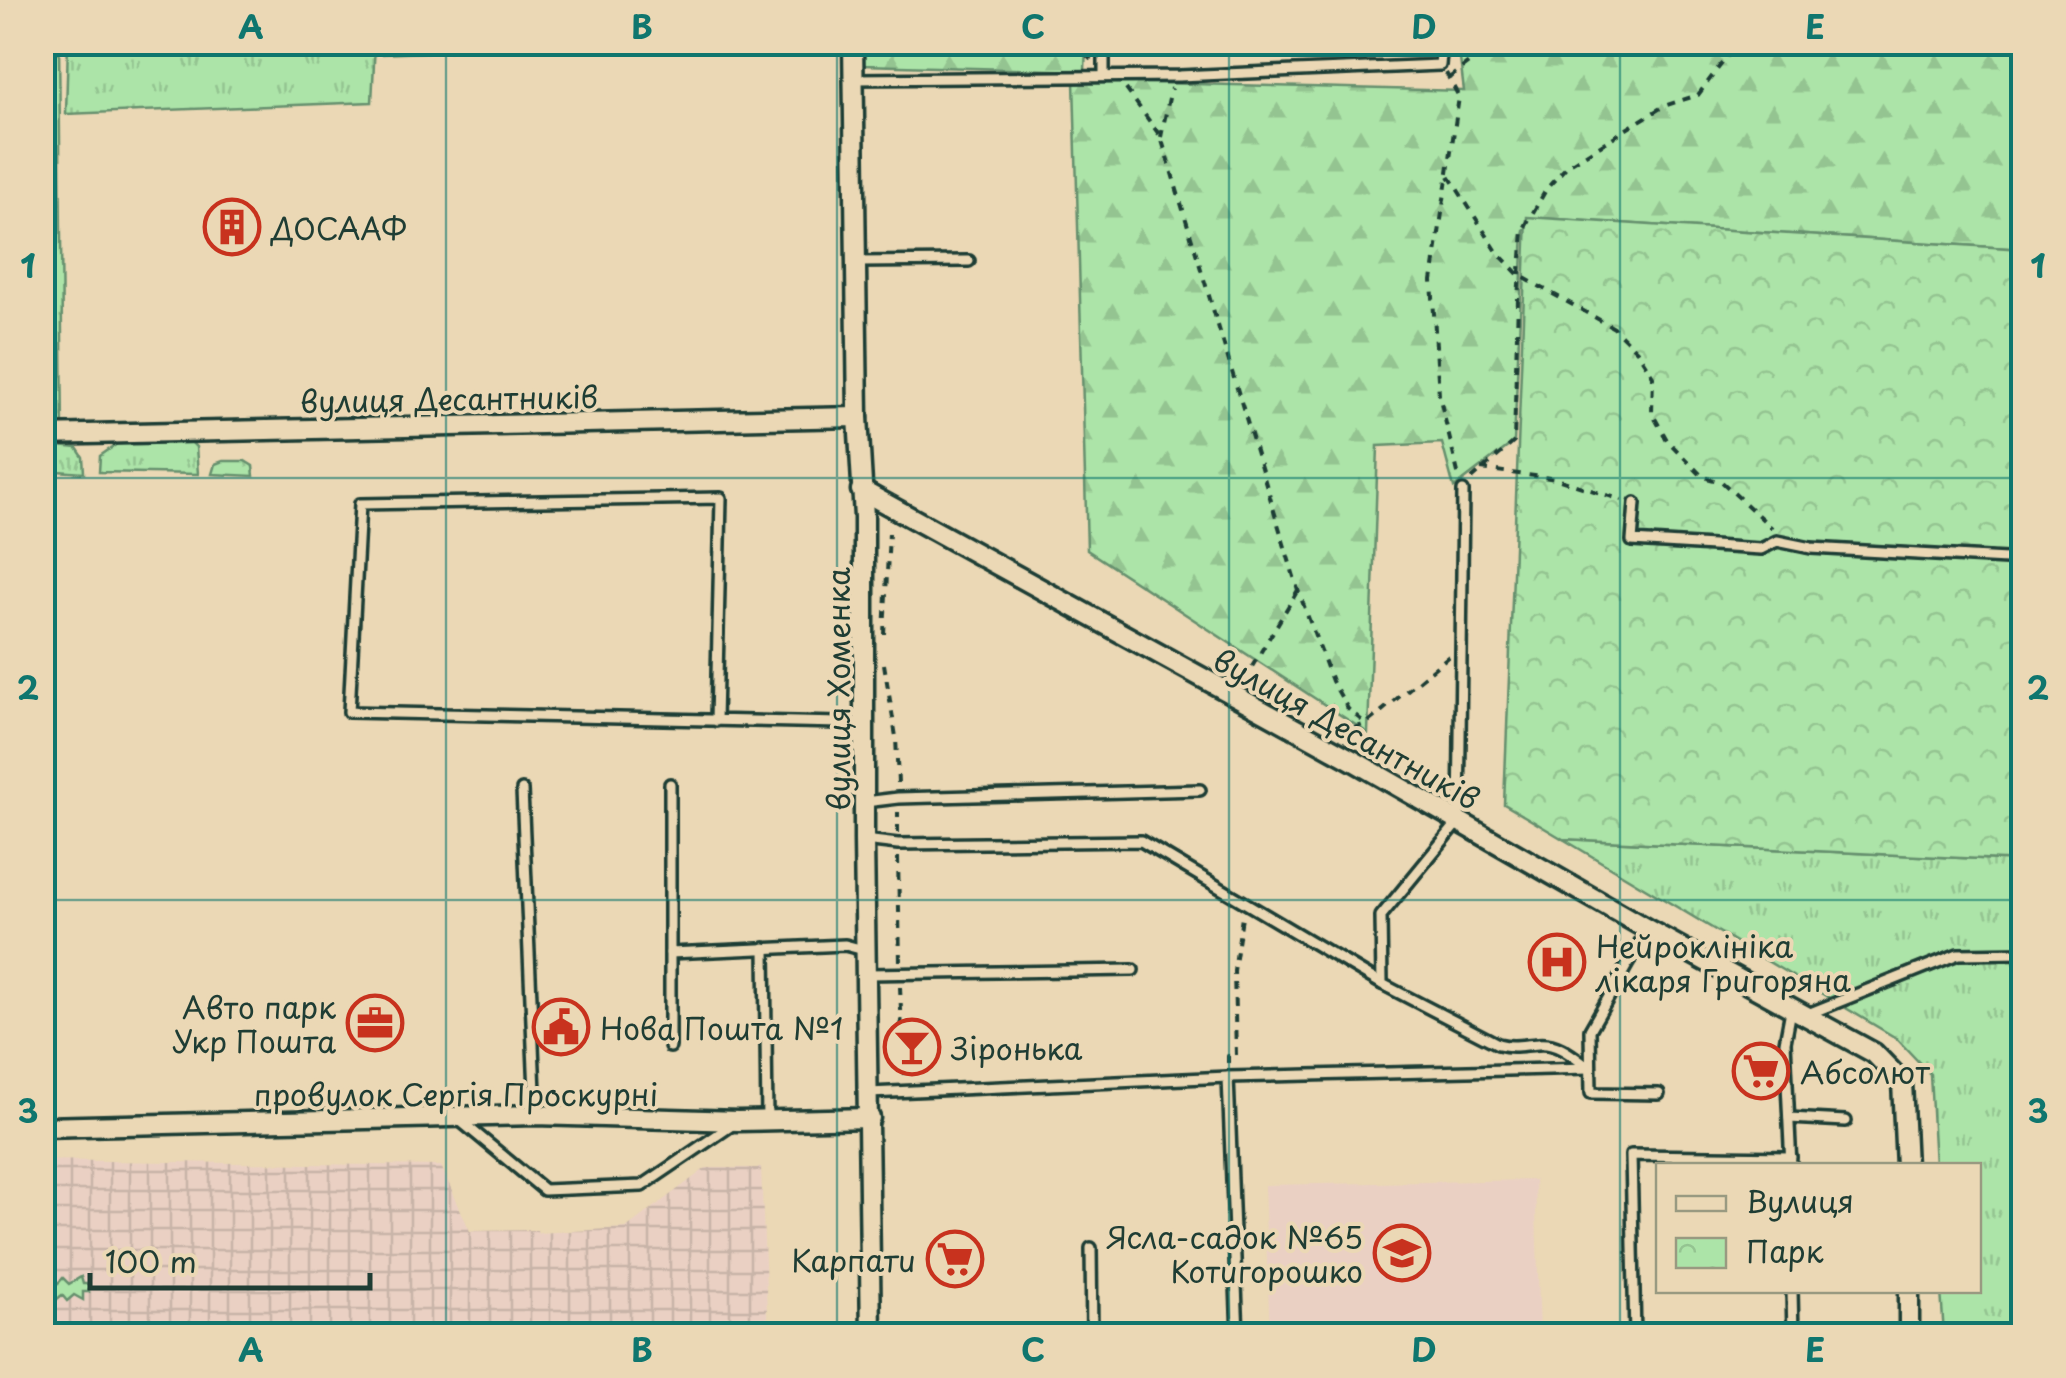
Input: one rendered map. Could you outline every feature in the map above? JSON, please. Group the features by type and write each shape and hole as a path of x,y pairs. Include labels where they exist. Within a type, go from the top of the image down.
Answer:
{"street":[{"name":"вулиця Хоменка","path":"853,42 854,262 864,517 864,840 872,1336"},
{"name":"вулиця Десантників","path":"42,435 858,417"},
{"name":"вулиця Десантників","path":"861,490 1874,1053 1902,1082 1906,1163"},
{"name":"провулок Сергія Проскурні","path":"42,1127 536,1115 738,1120 870,1118"},
{"path":"1909,1293 1910,1336"}],"lane":[{"path":"1104,42 1104,74"},
{"path":"854,79 1179,76 1440,66 1442,42"},
{"path":"854,262 970,261"},
{"path":"1382,984 1381,916 1458,821 1463,491"},
{"path":"716,721 720,498 360,504 348,712 716,721 841,724 866,729"},
{"path":"1635,503 1632,541 1761,549 1777,541 1811,548 2024,560"},
{"path":"670,784 670,1048"},
{"path":"522,790 536,1115"},
{"path":"865,802 1200,790"},
{"path":"864,840 898,844 1141,841 1382,984 1498,1044 1518,1048 1541,1043 1560,1048 1589,1068"},
{"path":"1647,930 1590,1030 1589,1068 1591,1094 1659,1094"},
{"path":"670,954 845,944 867,951"},
{"path":"765,948 767,1120"},
{"path":"1635,1336 1630,1156 1791,1161 1785,1042 1799,1011 1958,954 2022,953 2024,1010"},
{"path":"868,974 1133,970"},
{"path":"869,1094 1228,1077 1589,1068"},
{"path":"1228,1077 1238,1336"},
{"path":"454,1116 544,1190 642,1186 738,1120"},
{"path":"1789,1118 1846,1122"},
{"path":"1091,1248 1092,1336"},
{"path":"1792,1293 1793,1336"}],"path":[{"path":"1449,78 1479,55 1484,42"},
{"path":"1463,491 1481,468 1514,442 1523,230 1547,188 1568,166 1664,106 1698,95 1738,42"},
{"path":"1440,66 1459,98 1432,281 1439,395 1447,440 1463,491"},
{"path":"1161,137 1169,91 1179,76"},
{"path":"1125,87 1161,137 1298,590 1332,681 1348,709 1366,724"},
{"path":"1448,176 1498,253 1520,275 1614,328 1626,340 1653,376 1652,414 1667,440 1703,477 1722,482 1762,516 1774,530 1777,541"},
{"path":"1481,468 1558,478 1635,503"},
{"path":"1234,697 1298,590"},
{"path":"1316,740 1366,724 1463,645"},
{"path":"1228,1077 1228,1056 1236,1056 1234,971 1244,902"}],"shaded area":[{"path":"43,1160 441,1166 470,1231 538,1233 626,1228 706,1168 761,1168 768,1335 43,1336"},
{"name":"Ясла-садок №65 Котигорошко","path":"1535,1180 1540,1335 1270,1335 1264,1185"}],"green space":[{"path":"382,42 454,43 449,51 382,54"},
{"path":"42,43 59,43 63,434 43,435"},
{"path":"68,43 375,43 372,102 66,114"},
{"path":"862,43 1086,43 1085,71 862,65"},
{"path":"1458,43 2023,43 2023,249 1541,218 1524,230 1514,442 1454,488 1442,443 1378,446 1368,733 1087,550 1074,81 1464,91"},
{"path":"1527,217 2023,249 2023,861 1563,839 1504,804"},
{"path":"42,437 49,437 50,445 77,448 83,457 84,473 43,470"},
{"path":"190,441 196,447 198,474 99,472 100,456 117,444"},
{"path":"245,461 253,466 254,476 212,474 215,464"},
{"path":"1563,839 2023,861 2023,1335 1944,1335 1941,1293 1981,1293 1981,1163 1935,1163 1930,1074 1896,1038"},
{"path":"81,1277 89,1292 83,1292 83,1300 74,1295 67,1301 62,1295 56,1300 50,1294 43,1300 43,1281 46,1284 51,1278 58,1283 63,1278 69,1284"}],"place":[{"name":"ДОСААФ","path":"232,227"},
{"name":"Нейроклініка лікаря Григоряна","path":"1557,962"},
{"name":"Авто парк Укр Пошта","path":"375,1023"},
{"name":"Нова Пошта №1","path":"561,1027"},
{"name":"Зіронька","path":"912,1047"},
{"name":"Абсолют","path":"1761,1071"},
{"name":"Ясла-садок №65 Котигорошко","path":"1402,1253"},
{"name":"Карпати","path":"955,1259"}]}
